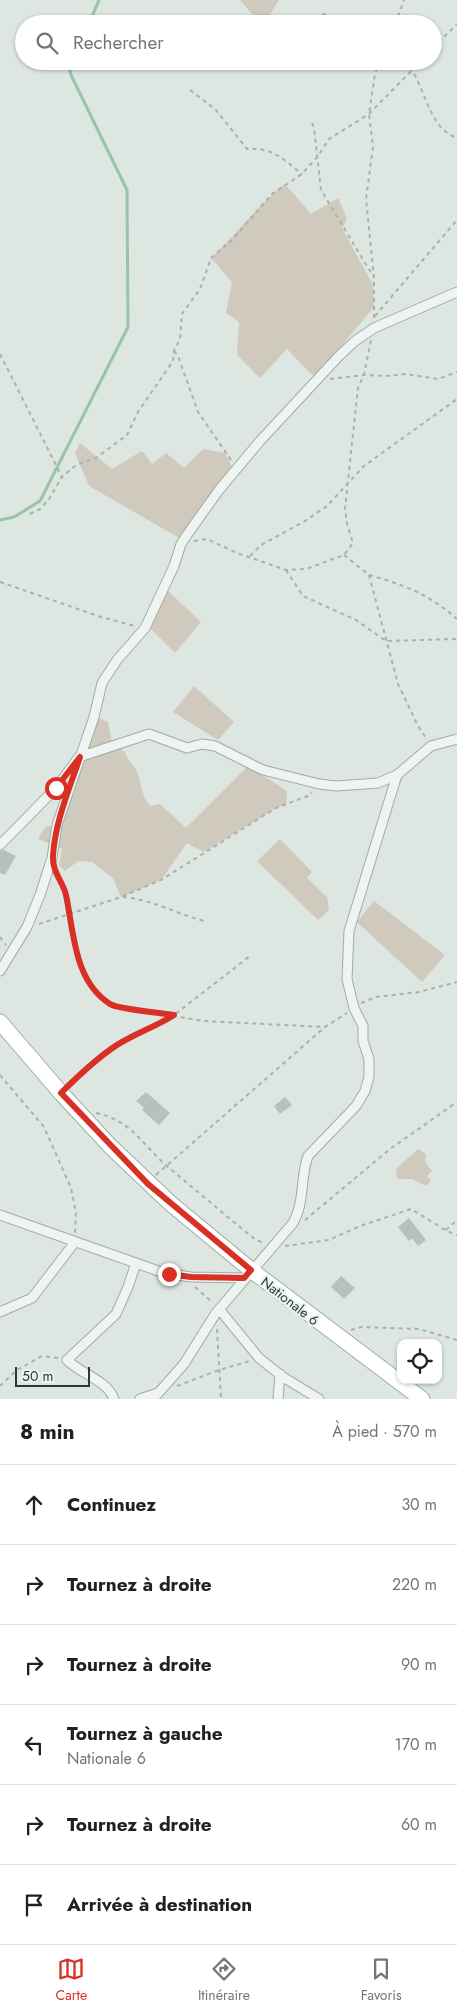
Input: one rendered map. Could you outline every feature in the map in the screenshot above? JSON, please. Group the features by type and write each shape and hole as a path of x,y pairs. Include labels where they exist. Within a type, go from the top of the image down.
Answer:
{"main road":[{"name":"Nationale 6","path":"0,1022 61,1093 148,1184 247,1274 422,1399"}],"street":[{"path":"0,971 27,927 52,858 57,825 94,717 102,683 117,660 145,628 174,566 181,544 205,508 236,469 315,382 372,325 457,292"},
{"path":"0,845 56,788 80,757 149,734 187,748 202,744 215,746 263,770 319,784 336,786 378,783 397,774 431,746 457,739"},
{"path":"140,1399 156,1396 184,1364 218,1309 247,1274 273,1248 298,1213 302,1199 304,1165 308,1156 356,1106 365,1091 369,1077 369,1060 363,1041 362,1021 354,1008 347,979 349,931 397,774"},
{"path":"0,1215 164,1273 183,1276 247,1274"},
{"path":"0,1312 32,1298 75,1242"},
{"path":"114,1399 107,1387 76,1369 67,1360 116,1314 136,1263"},
{"path":"218,1309 260,1358 280,1374 319,1399"},
{"path":"278,1399 280,1374"}],"path":[{"path":"398,15 404,0"},
{"path":"322,14 328,15"},
{"path":"442,39 457,24"},
{"path":"181,544 207,539 237,553 286,570 306,569 344,555 353,543 347,524 345,508 347,483 358,388 364,375 375,316 374,278 366,199 373,147 369,114 377,70"},
{"path":"30,514 40,509 49,499 62,477 76,464 96,458 127,435 138,412 173,361 174,350 180,339 182,314 200,289 212,258 232,240 272,194 302,174 318,156 329,139 369,114 412,70 435,118 441,127 451,136 457,138"},
{"path":"190,90 216,110 247,149 263,148 272,151 302,174"},
{"path":"312,122 321,190 374,278"},
{"path":"372,325 375,316 457,220"},
{"path":"174,350 178,356 198,412 236,469"},
{"path":"0,354 62,477"},
{"path":"315,382 364,375 386,376 406,374 438,379 457,372"},
{"path":"250,556 261,545 305,521 327,506 364,466 457,398"},
{"path":"344,555 369,575 403,584 433,599 457,619"},
{"path":"286,570 303,596 356,620 386,641 457,640"},
{"path":"369,575 398,684 418,726 431,746"},
{"path":"0,582 101,617 145,628"},
{"path":"27,927 121,897 160,880 276,808 308,796 319,784"},
{"path":"52,858 56,876 66,893 79,963 95,991 112,1006 204,1021 325,1027"},
{"path":"121,897 140,898 183,916 204,921"},
{"path":"61,1093 80,1074 112,1048 158,1026 250,956"},
{"path":"148,1184 166,1165 205,1134 325,1027 354,1008 376,997 420,992 457,983"},
{"path":"0,1075 44,1127 71,1188 76,1213 75,1242"},
{"path":"301,1223 390,1148 457,1102"},
{"path":"94,1112 103,1114 133,1130 166,1165 256,1240 273,1248 329,1240 360,1226 411,1209 451,1234 457,1235"},
{"path":"446,1230 457,1220"},
{"path":"183,1276 218,1309 221,1399"},
{"path":"334,1335 361,1327 391,1327 419,1329 457,1340"},
{"path":"0,1386 17,1370 42,1356 67,1360"},
{"path":"156,1396 219,1370 260,1358"}],"shaded area":[{"path":"240,0 279,0 270,15 253,15"},
{"path":"285,184 311,214 338,198 347,218 342,228 373,285 374,307 316,376 311,374 287,349 260,378 237,355 239,322 226,313 232,282 211,258 265,201"},
{"path":"80,443 112,469 142,451 152,464 166,453 184,468 203,449 225,453 233,469 204,501 183,540 89,486 75,453"},
{"path":"166,589 201,622 175,653 149,627"},
{"path":"194,686 234,722 218,740 173,712"},
{"path":"97,717 108,722 112,743 125,752 136,769 143,794 150,806 160,804 186,828 248,766 287,791 286,804 276,808 204,852 187,843 161,880 121,897 113,878 92,862 78,861 65,871 59,865 62,849 38,839 46,826 55,827"},
{"path":"280,839 312,872 307,878 327,897 329,910 318,920 257,861"},
{"path":"374,901 445,955 422,982 357,922"},
{"path":"418,1149 426,1154 425,1162 432,1171 427,1176 431,1181 426,1186 412,1179 397,1179 396,1169"}],"building":[{"path":"4,850 16,856 5,875 0,873 0,851"},
{"path":"146,1092 170,1113 159,1125 142,1110 144,1108 136,1101"},
{"path":"285,1097 292,1105 280,1114 274,1106"},
{"path":"409,1218 426,1240 418,1246 412,1238 409,1241 398,1227"},
{"path":"341,1276 355,1288 344,1299 331,1287"}],"waterway":[{"path":"93,15 99,0"},
{"path":"0,520 14,517 40,501 128,327 127,190 71,75 70,70"}],"route":[{"path":"56,788 80,757 57,825 52,858 56,876 66,893 79,963 95,991 112,1006 174,1015 158,1026 132,1036 112,1048 80,1074 61,1093 148,1184 251,1270 244,1278 191,1277 169,1274"}]}
